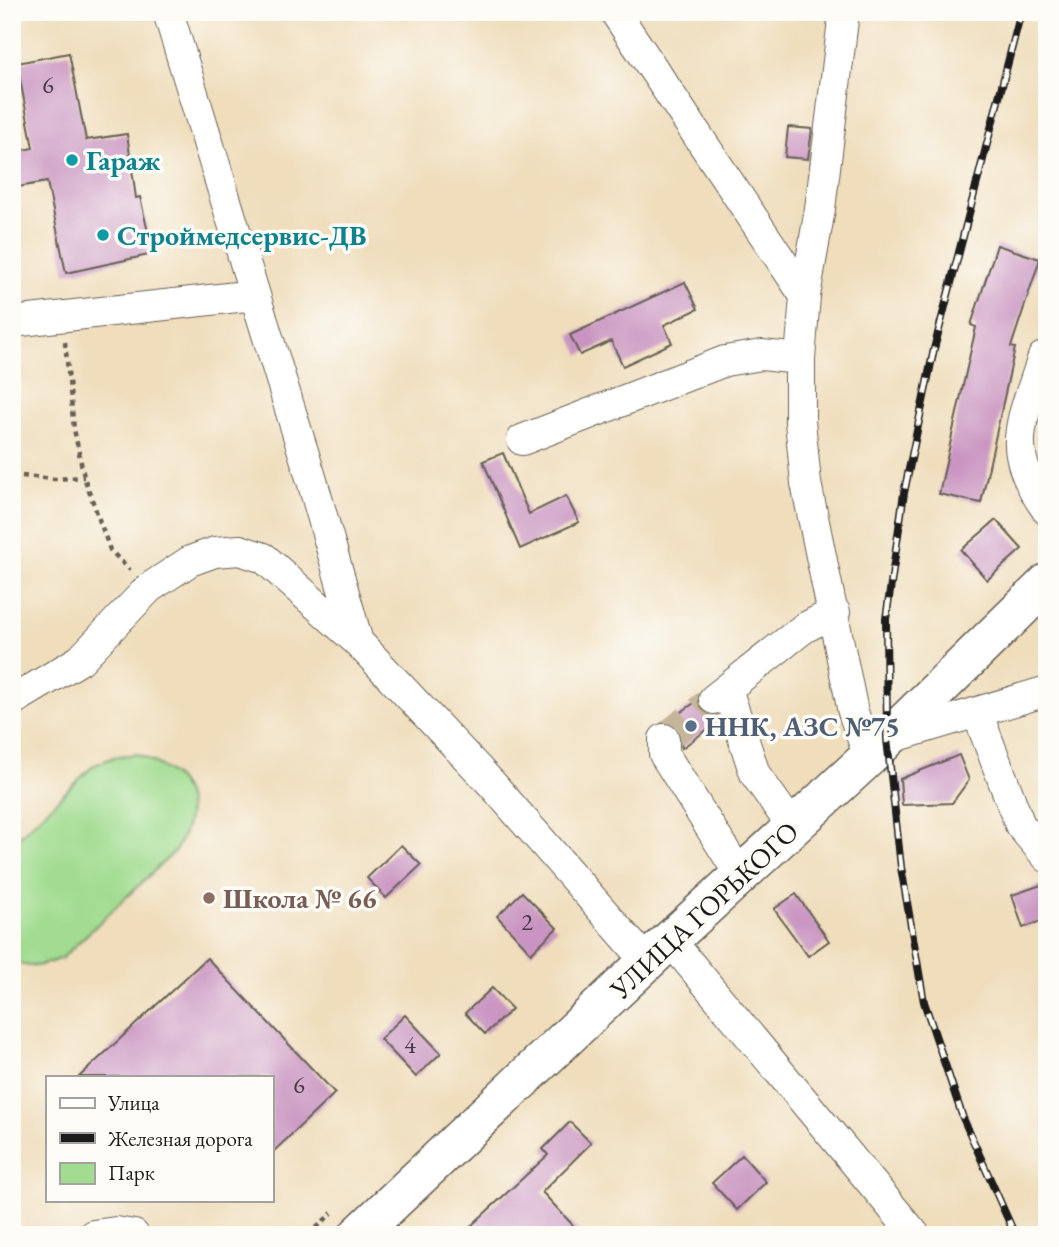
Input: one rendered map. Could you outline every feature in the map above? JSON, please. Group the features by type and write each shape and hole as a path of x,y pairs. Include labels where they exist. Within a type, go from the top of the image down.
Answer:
{"main road":[{"name":"УЛИЦА ГОРЬКОГО","path":"358,1235 878,748 1047,583"}],"street":[{"path":"168,12 358,642"},
{"path":"615,12 805,296"},
{"path":"844,12 820,209 805,296 800,359 800,421 806,483 835,612 853,712 878,748 977,712 1047,691"},
{"path":"12,321 255,295"},
{"path":"522,440 724,361 762,355 800,359"},
{"path":"1043,357 1018,434 1023,471 1047,510"},
{"path":"12,701 80,660 149,588 190,561 215,552 240,550 264,558 358,642 492,784 659,951 915,1235"},
{"path":"792,826 755,774 720,694 804,628 835,612"},
{"path":"977,712 1020,824 1047,857"},
{"path":"664,739 664,754 740,875"},
{"path":"93,1235 116,1232 134,1235"}],"path":[{"path":"84,312 70,329 65,342 74,429 84,477 110,550 149,588"},
{"path":"12,475 55,479 84,477"}],"green space":[{"path":"136,754 167,770 185,791 188,818 184,834 175,851 62,958 31,966 12,960 12,843 94,765 114,757"}],"building":[{"path":"69,53 86,140 127,134 136,198 140,197 153,254 66,273 47,182 12,188 12,152 33,148 17,63"},
{"path":"788,127 812,129 808,159 785,157"},
{"path":"997,245 1040,259 1011,347 1015,348 981,503 939,494 976,327 971,325"},
{"path":"685,282 698,309 664,325 672,343 623,366 611,341 580,355 570,335"},
{"path":"503,453 529,514 566,496 579,522 520,549 483,461"},
{"path":"996,520 1022,549 987,580 961,550"},
{"path":"697,701 701,710 717,716 719,721 682,748 679,731 667,722"},
{"path":"959,755 969,780 952,803 902,805 900,779"},
{"path":"401,845 421,865 386,898 367,878"},
{"path":"1047,883 1047,919 1023,928 1012,895"},
{"path":"522,892 557,928 531,953 497,916"},
{"path":"796,894 829,941 808,956 774,909"},
{"path":"207,958 335,1093 273,1152 273,1076 80,1076"},
{"path":"492,988 512,1009 485,1034 465,1013"},
{"path":"405,1015 441,1053 416,1077 380,1039"},
{"path":"570,1122 591,1143 542,1192 582,1235 461,1235 548,1155 543,1149"},
{"path":"742,1155 766,1182 737,1210 712,1183"}],"tunnel":[{"path":"664,739 714,699"}],"railway":[{"path":"1015,1235 963,1118 924,1002 901,867 887,739 886,619 904,493 934,349 1021,12"}],"place":[{"name":"Гараж","path":"72,160"},
{"name":"Строймедсервис-ДВ","path":"103,235"},
{"name":"ННК, АЗС №75","path":"691,726"},
{"name":"Школа № 66","path":"209,898"}]}
